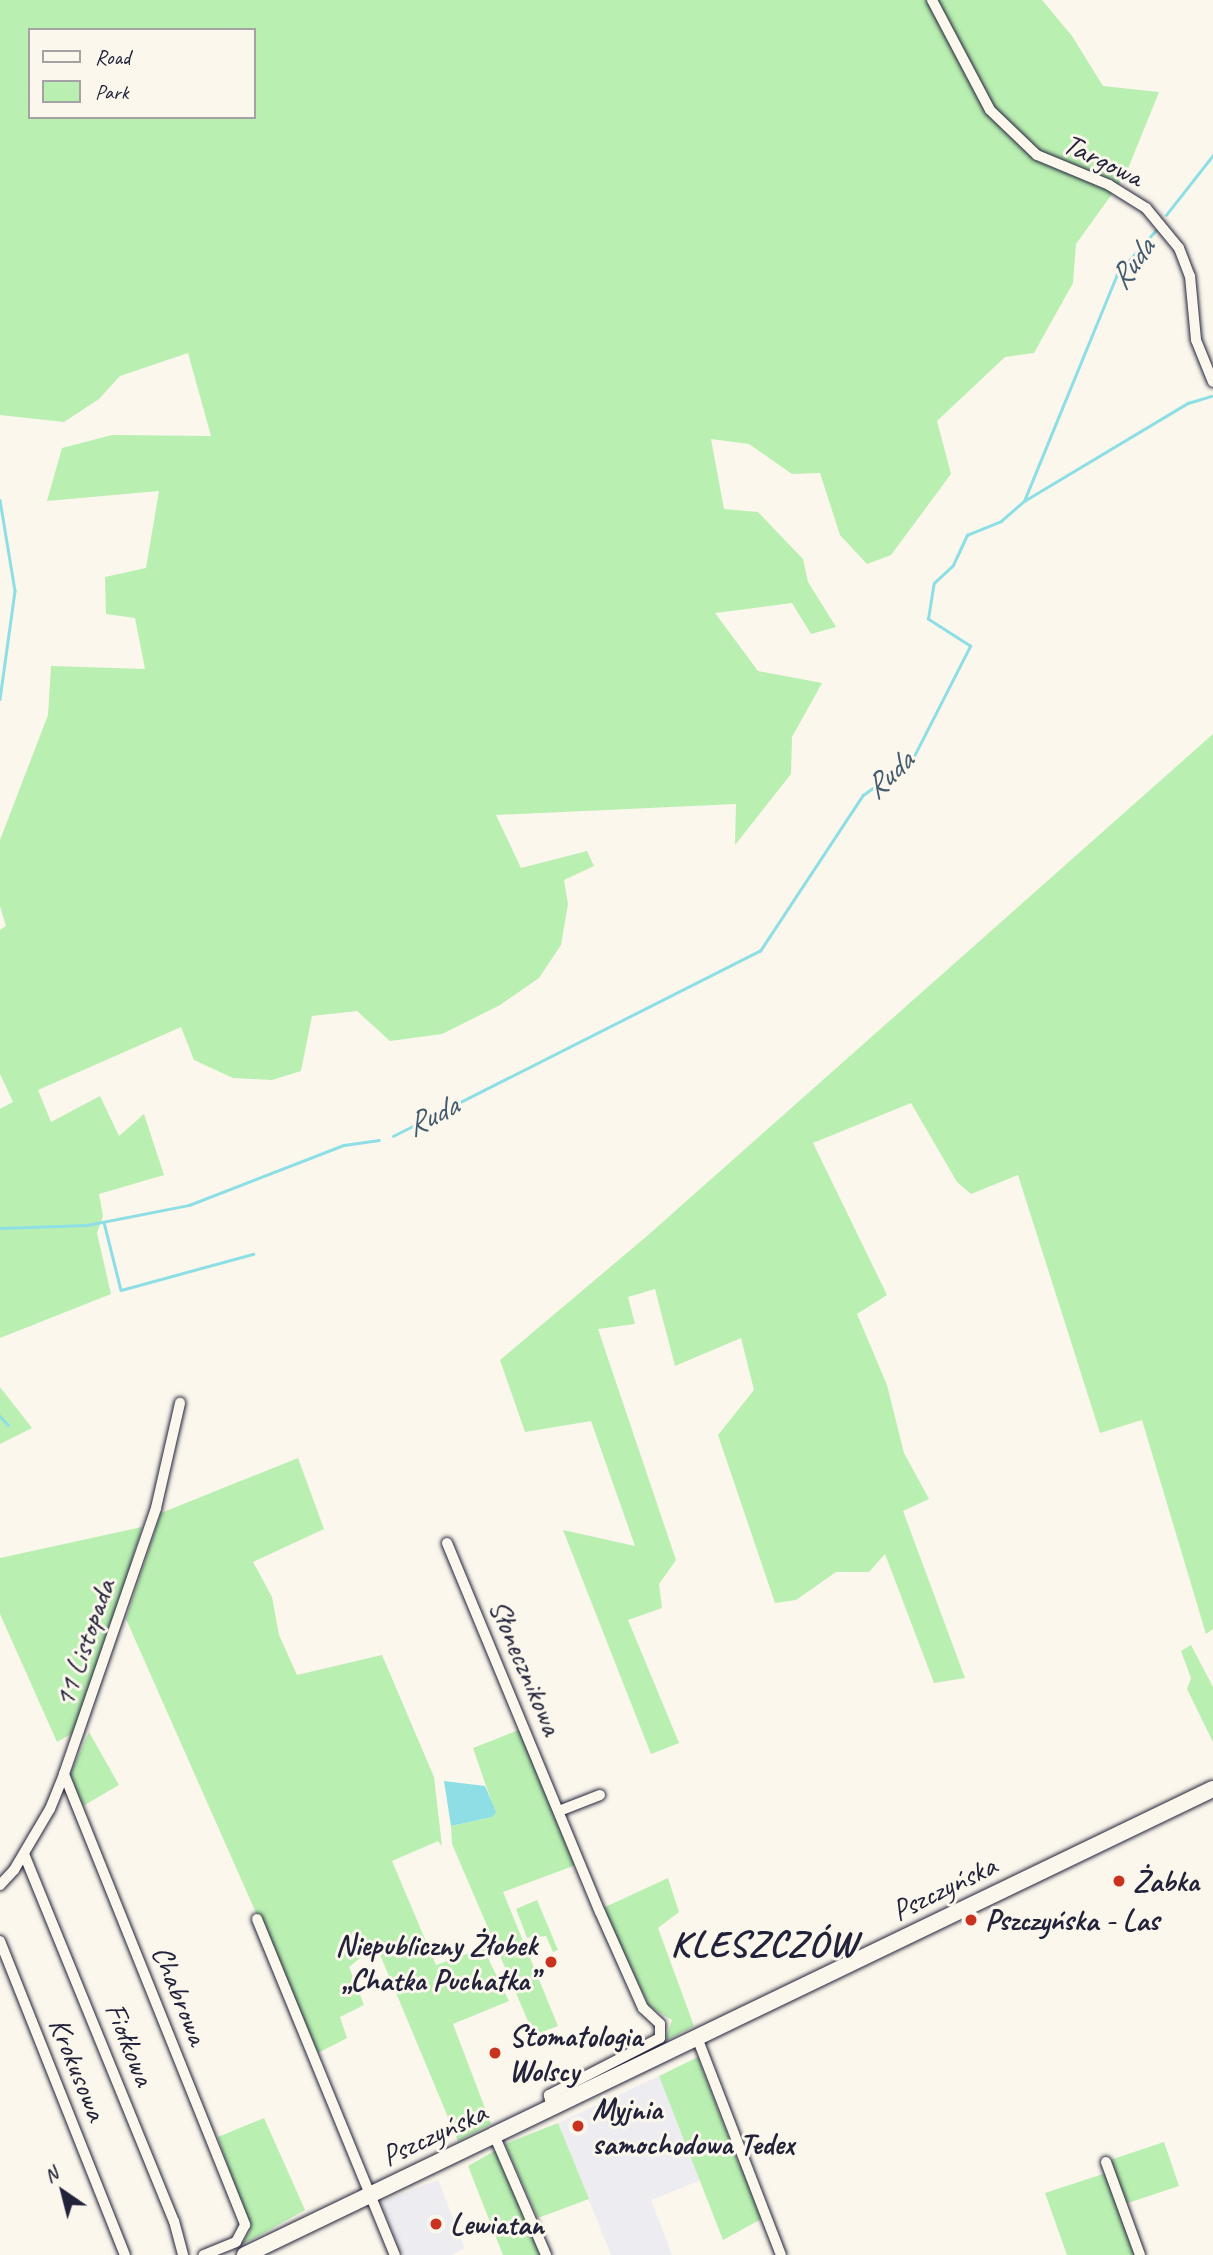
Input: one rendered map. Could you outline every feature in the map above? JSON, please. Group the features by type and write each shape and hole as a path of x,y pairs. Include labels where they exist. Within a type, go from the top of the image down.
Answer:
{"main road":[{"name":"Pszczyńska","path":"253,2253 1213,1790"}],"street":[{"name":"Targowa","path":"932,0 990,110 1037,155 1109,185 1146,208 1179,248 1190,276 1196,340 1213,382"},
{"name":"11 Listopada","path":"0,1885 24,1854 64,1774 156,1508 180,1403"},
{"name":"Słonecznikowa","path":"447,1543 643,2008 660,2024 660,2038 555,2090 549,2095 552,2110"},
{"name":"Chabrowa","path":"64,1774 245,2225 243,2236 204,2255"},
{"path":"559,1811 600,1795"},
{"name":"Fiołkowa","path":"24,1854 169,2208 183,2255"},
{"path":"257,1919 395,2255"},
{"name":"Krokusowa","path":"0,1941 125,2255"},
{"path":"698,2040 781,2255"},
{"path":"495,2137 546,2255"},
{"path":"1106,2162 1140,2255"}],"shaded area":[{"path":"659,2076 701,2180 651,2200 672,2255 611,2255 558,2123"},
{"path":"438,2180 465,2248 452,2255 402,2255 381,2202"}],"green space":[{"path":"0,0 1042,0 1072,36 1103,86 1159,92 1125,176 1076,244 1073,283 1034,353 1005,357 937,421 951,474 891,555 867,564 840,535 820,473 792,474 749,444 711,439 724,509 758,512 803,559 808,582 836,627 811,634 792,603 715,613 758,671 822,683 792,737 791,774 735,845 736,804 496,815 521,868 587,851 594,866 564,880 568,904 561,945 539,978 500,1005 442,1034 390,1041 357,1011 312,1016 301,1071 272,1080 233,1078 194,1060 181,1027 38,1090 51,1122 100,1096 119,1136 144,1114 164,1175 99,1194 103,1216 97,1233 111,1294 0,1338 0,1109 13,1102 0,1074 0,930 6,926 0,906 0,840 48,715 51,666 145,669 135,618 106,614 105,577 146,568 159,491 47,501 62,448 112,435 211,436 188,353 120,376 99,399 64,422 0,415"},
{"path":"1213,734 1213,1629 1206,1634 1142,1420 1100,1433 1018,1175 971,1194 957,1182 911,1103 813,1143 887,1295 857,1314 887,1385 904,1453 929,1499 903,1511 965,1678 934,1683 885,1554 869,1572 836,1572 796,1600 775,1603 718,1435 754,1390 741,1338 675,1366 655,1289 628,1297 635,1324 598,1329 676,1560 659,1584 662,1608 628,1620 679,1743 651,1754 563,1530 635,1546 591,1421 525,1432 500,1360 647,1236"},
{"path":"0,1387 32,1428 0,1444"},
{"path":"298,1458 324,1529 253,1562 272,1597 279,1635 297,1675 382,1655 434,1777 442,1846 438,1841 392,1861 436,1965 483,1948 509,2001 453,2024 491,2124 458,2141 376,1945 349,1967 364,2005 340,2017 347,2038 318,2053 126,1619 161,1513"},
{"path":"142,1527 80,1729 57,1742 0,1614 0,1558"},
{"path":"1191,1645 1213,1687 1213,1742 1187,1689 1191,1678 1181,1651"},
{"path":"519,1730 576,1865 503,1892 558,2026 534,2035 452,1844 451,1826 492,1817 495,1812 473,1748"},
{"path":"89,1732 119,1785 83,1806 70,1775"},
{"path":"668,1878 679,1912 658,1928 694,2026 665,2041 672,2020 649,2006 603,1908"},
{"path":"537,1900 558,1950 553,1952 546,1936 527,1938 516,1909"},
{"path":"698,2057 739,2165 747,2168 763,2218 723,2240 659,2076"},
{"path":"264,2118 305,2210 253,2239 217,2255 244,2241 250,2231 218,2137"},
{"path":"558,2123 589,2199 538,2218 505,2144"},
{"path":"1164,2142 1179,2186 1125,2204 1110,2160"},
{"path":"498,2149 543,2255 503,2255 468,2166"},
{"path":"1106,2173 1142,2255 1067,2255 1045,2193"}],"water":[{"path":"444,1781 485,1786 496,1812 492,1817 451,1826"}],"waterway":[{"name":"Ruda","path":"1166,215 1213,155"},
{"name":"Ruda","path":"393,1136 760,951 863,795 912,760 970,646 928,619 934,583 953,565 967,535 1001,521 1024,501 1117,274 1157,229"},
{"path":"1024,501 1188,403 1211,396"},
{"path":"0,500 15,591 0,699"},
{"name":"Ruda","path":"0,1228 87,1225 189,1205 344,1145 379,1140"},
{"path":"104,1222 121,1290 253,1254"},
{"path":"0,1416 8,1425"}],"place":[{"name":"Żabka","path":"1119,1881"},
{"name":"Pszczyńska - Las","path":"971,1920"},
{"name":"Niepubliczny Żłobek „Chatka Puchatka”","path":"551,1962"},
{"name":"Stomatologia Wolscy","path":"495,2053"},
{"name":"Myjnia samochodowa Tedex","path":"578,2126"},
{"name":"Lewiatan","path":"436,2224"}],"district":[{"name":"KLESZCZÓW","path":"764,1944"}]}
